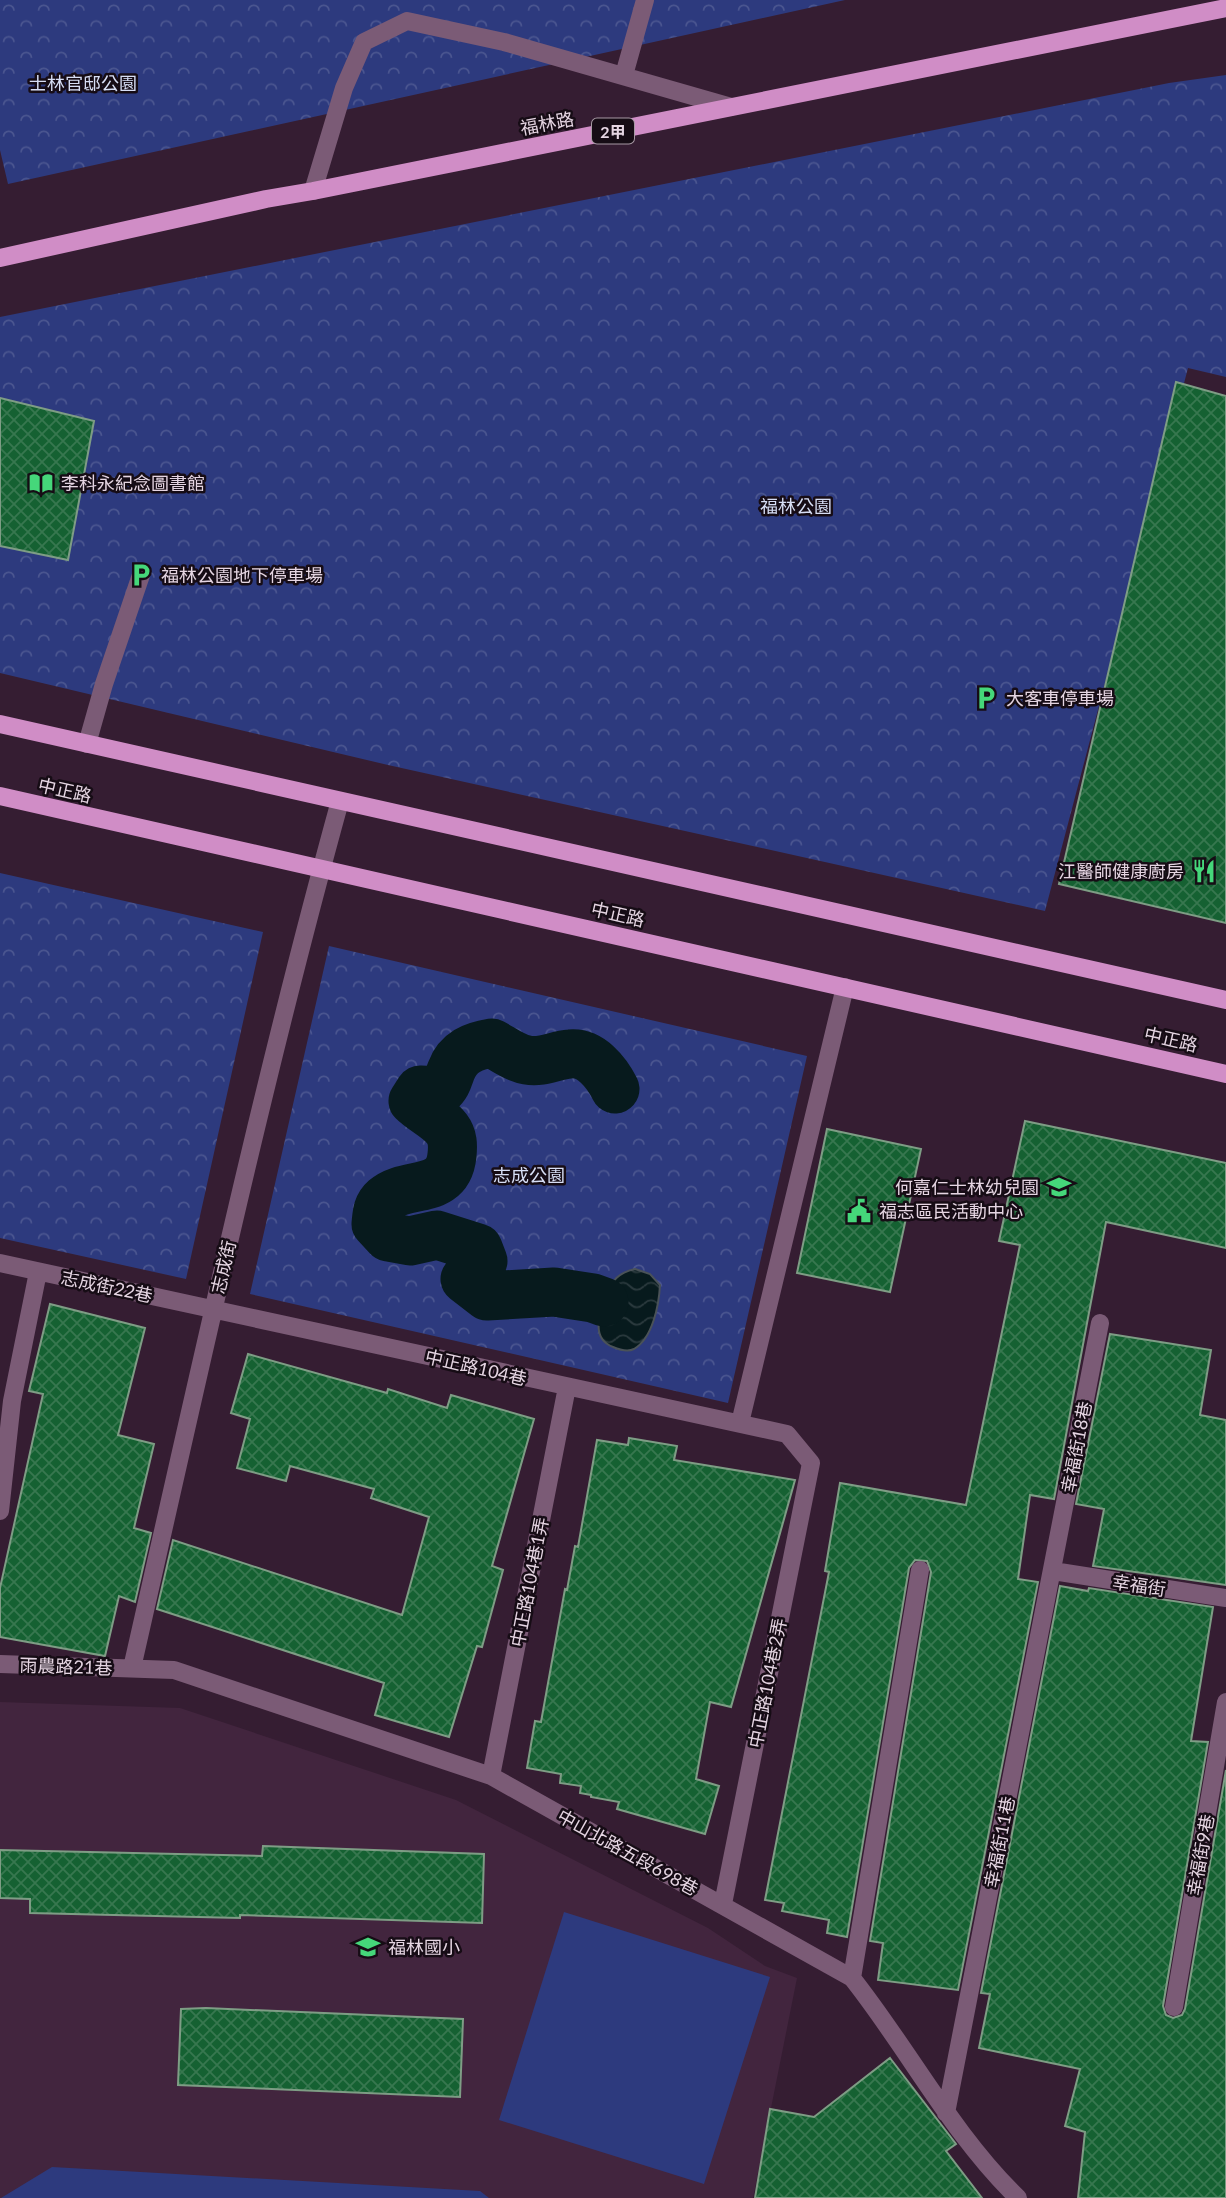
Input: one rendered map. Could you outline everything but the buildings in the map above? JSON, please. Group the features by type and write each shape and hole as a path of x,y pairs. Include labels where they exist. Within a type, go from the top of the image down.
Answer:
{"main road":[{"name":"福林路","path":"0,258 252,202 1226,8"},
{"path":"0,724 1226,1000"},
{"name":"中正路","path":"0,796 1226,1073"}],"street":[{"path":"624,75 645,0"},
{"path":"313,191 344,88 364,42 407,21 504,42 731,107"},
{"path":"87,744 141,575"},
{"name":"志成街","path":"132,1668 213,1308 305,923 340,801"},
{"path":"740,1423 797,1176 845,987"},
{"name":"志成街22巷","path":"0,1263 213,1308"},
{"path":"0,1511 6,1401 38,1272"},
{"name":"中正路104巷","path":"213,1308 567,1388 787,1433 811,1462"},
{"name":"幸福街18巷","path":"1053,1571 1100,1323"},
{"name":"中正路104巷1弄","path":"491,1776 567,1388"},
{"name":"中正路104巷2弄","path":"723,1904 811,1462"},
{"path":"852,1978 920,1570"},
{"name":"幸福街","path":"1053,1571 1226,1598"},
{"name":"幸福街11巷","path":"946,2113 1053,1571"},
{"name":"雨農路21巷","path":"0,1664 132,1668"},
{"name":"中山北路五段698巷","path":"132,1668 174,1670 491,1776 852,1978 878,2011 946,2113 1018,2198"},
{"name":"幸福街9巷","path":"1174,2007 1226,1702"}],"shaded area":[{"name":"福林國小","path":"0,1702 180,1708 456,1800 708,1928 765,1966 797,1978 753,2198 0,2198"}],"green space":[{"name":"士林官邸公園","path":"0,0 845,0 8,184 0,150"},
{"name":"福林公園","path":"1226,75 1226,377 1188,368 1045,911 388,765 0,673 0,317 1169,83"},
{"path":"0,873 263,932 186,1279 0,1238"},
{"name":"志成公園","path":"329,946 807,1056 728,1403 250,1294"},
{"path":"564,1912 770,1977 704,2184 499,2120"},
{"path":"52,2167 480,2191 489,2198 1,2198"}],"water":[{"path":"635,1269 650,1274 660,1285 658,1301 654,1320 646,1337 634,1349 624,1350 613,1347 601,1338 599,1325 606,1296 613,1281"}],"waterway":[{"path":"604,1302 554,1292 487,1296 465,1279 483,1261 478,1248 437,1235 410,1241 388,1237 376,1224 379,1207 385,1199 394,1193 435,1182 449,1168 452,1155 449,1132 413,1101 420,1090 440,1091 446,1084 454,1064 467,1051 492,1043 527,1060 578,1054 597,1065 608,1076 615,1089"}],"place":[{"name":"李科永紀念圖書館","path":"41,483"},
{"name":"福林公園地下停車場","path":"141,575"},
{"name":"大客車停車場","path":"986,698"},
{"name":"江醫師健康廚房","path":"1204,871"},
{"name":"何嘉仁士林幼兒園","path":"1059,1187"},
{"name":"福志區民活動中心","path":"859,1211"},
{"name":"福林國小","path":"368,1947"}]}
